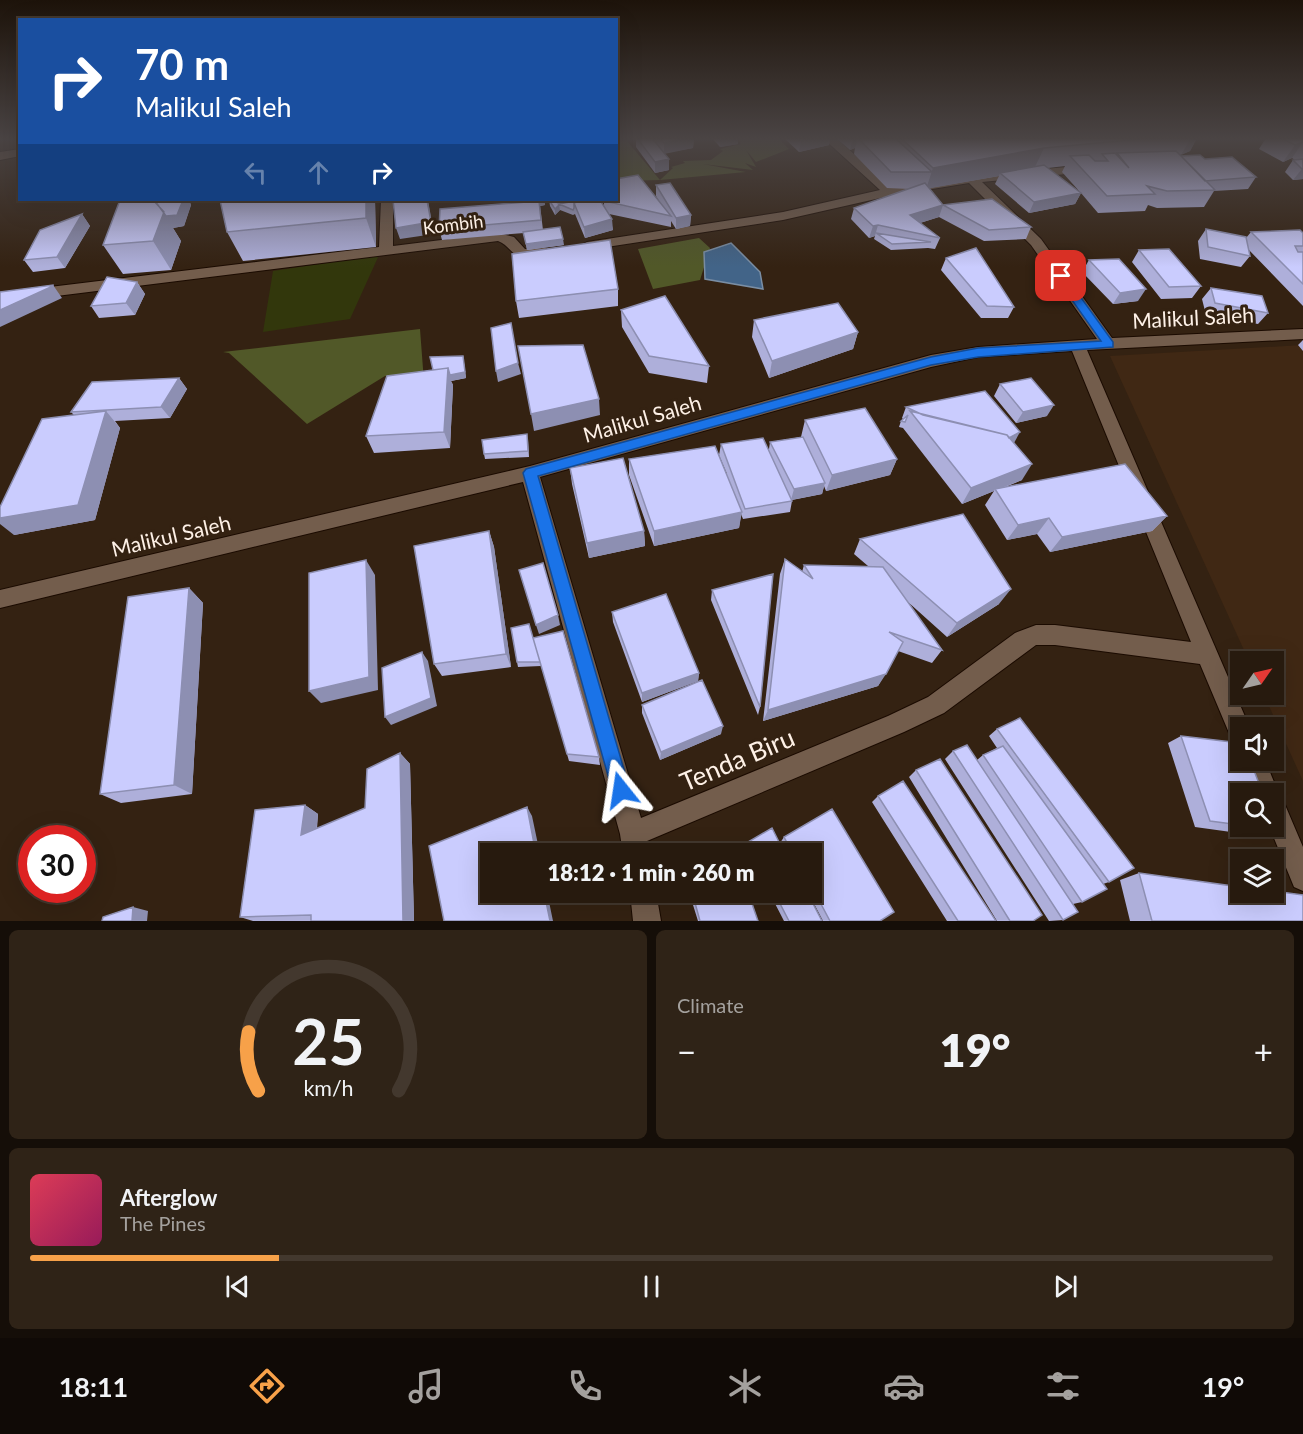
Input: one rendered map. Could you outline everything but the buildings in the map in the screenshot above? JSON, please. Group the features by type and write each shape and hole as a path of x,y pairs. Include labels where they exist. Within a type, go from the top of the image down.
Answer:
{"street":[{"path":"877,181 889,192"},
{"path":"577,247 783,216 889,192 954,181"},
{"path":"975,181 1036,242 1109,345"},
{"path":"386,250 387,201"},
{"name":"Kombih","path":"0,298 498,237 509,240 522,253 555,250"},
{"name":"Malikul Saleh","path":"0,599 530,473 931,361 978,352 1303,334"},
{"path":"1077,345 1234,717"},
{"name":"Tenda Biru","path":"530,473 634,843"},
{"name":"Tenda Biru","path":"636,843 936,705 1023,640 1036,635 1055,635 1208,655"},
{"path":"1284,833 1303,878"},
{"path":"645,903 647,921"}],"shaded area":[{"path":"1303,345 1303,781 1284,739 1284,717 1274,717 1269,705 1284,705 1284,651 1244,651 1110,356"}],"green space":[{"path":"699,238 710,248 700,280 653,289 638,249"},
{"path":"379,255 350,319 263,332 273,271"},
{"path":"420,329 424,382 385,376 307,424 229,353 223,352"}],"water":[{"path":"731,243 760,272 763,289 705,279 704,252"}],"route":[{"path":"621,790 530,473 931,361 978,352 1109,345 1061,276"}]}
